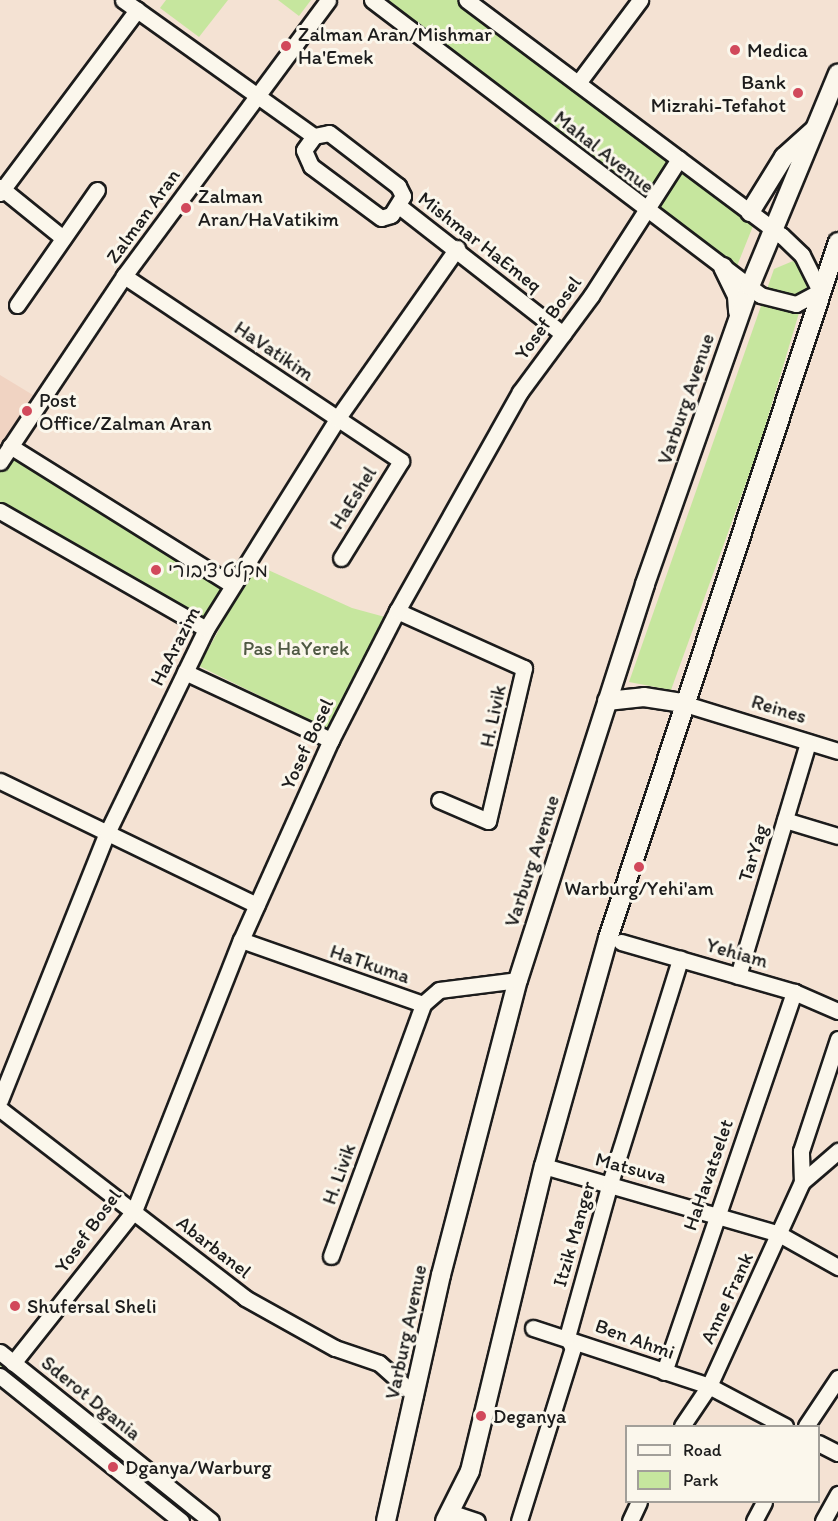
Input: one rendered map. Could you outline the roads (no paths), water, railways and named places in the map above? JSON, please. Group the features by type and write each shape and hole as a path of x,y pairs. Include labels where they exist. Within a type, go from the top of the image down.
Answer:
{"main road":[{"name":"Varburg Avenue","path":"386,1521 441,1275 518,980 607,701 750,286 838,74"},
{"path":"750,212 784,157 815,129"},
{"path":"449,1517 470,1471 544,1166 682,703 838,242"},
{"path":"723,267 737,296 739,318"},
{"name":"Reines","path":"607,701 644,697 682,703"}],"street":[{"name":"Mishmar HaEmeq","path":"123,0 314,136"},
{"name":"Zalman Aran","path":"0,462 124,276 328,0"},
{"name":"Mahal Avenue","path":"372,0 647,212 750,286 784,304 820,291"},
{"path":"466,0 774,230 802,255 820,291"},
{"path":"578,83 640,0"},
{"path":"63,238 1,189 137,10"},
{"name":"Mishmar HaEmeq","path":"328,133 398,186 403,196 399,206 381,218 311,166 304,150 314,136 328,133"},
{"name":"Yosef Bosel","path":"14,1363 134,1211 241,940 331,740 397,610 520,392 647,212 678,159"},
{"path":"17,305 97,190"},
{"name":"Mishmar HaEmeq","path":"399,206 458,248 563,334"},
{"name":"HaArazim","path":"2,1091 107,832 206,629 231,584 337,419 458,248"},
{"name":"HaVatikim","path":"124,276 400,461"},
{"path":"10,446 231,584"},
{"name":"HaEshel","path":"341,558 400,461"},
{"path":"0,511 206,629"},
{"name":"H. Livik","path":"397,610 524,668 488,821 439,800"},
{"path":"185,672 331,740"},
{"name":"Reines","path":"682,703 838,751"},
{"path":"676,724 691,712 707,710"},
{"name":"TarYag","path":"738,975 808,742"},
{"path":"0,781 257,905"},
{"path":"785,820 838,836"},
{"name":"HaTkuma","path":"241,940 423,1004 439,990 518,980"},
{"name":"Yehiam","path":"621,942 794,992 838,1011"},
{"name":"Itzik Manger","path":"519,1521 573,1348 567,1337 610,1183 680,959"},
{"name":"HaHavatselet","path":"664,1372 716,1214 794,992"},
{"name":"H. Livik","path":"331,1256 423,1004"},
{"name":"Anne Frank","path":"802,1182 801,1151 838,1040"},
{"name":"Abarbanel","path":"0,1109 245,1298 335,1348 380,1363 415,1395"},
{"name":"Anne Frank","path":"683,1425 709,1386 802,1182 838,1151"},
{"name":"Matsuva","path":"544,1166 610,1183 779,1234 838,1267"},
{"name":"Ben Ahmi","path":"533,1328 567,1337 709,1386 783,1425"},
{"name":"Sderot Dgania","path":"0,1352 211,1521"},
{"name":"Sderot Dgania","path":"0,1376 181,1521"},
{"path":"807,1425 838,1378"},
{"path":"820,1444 838,1453"},
{"path":"824,1521 838,1494"},
{"path":"630,1521 639,1503"},
{"path":"754,1521 763,1503"},
{"path":"449,1517 477,1521"}],"place":[{"name":"Zalman Aran/Mishmar Ha'Emek","path":"286,46"},
{"name":"Medica","path":"735,50"},
{"name":"Bank Mizrahi-Tefahot","path":"798,93"},
{"name":"Zalman Aran/HaVatikim","path":"186,208"},
{"name":"Post Office/Zalman Aran","path":"27,411"},
{"name":"מקלט ציבורי","path":"156,570"},
{"name":"Warburg/Yehi'am","path":"639,867"},
{"name":"Shufersal Sheli","path":"15,1306"},
{"name":"Deganya","path":"481,1416"},
{"name":"Dganya/Warburg","path":"113,1467"}],"park label":[{"name":"Pas HaYerek","path":"296,648"}]}
